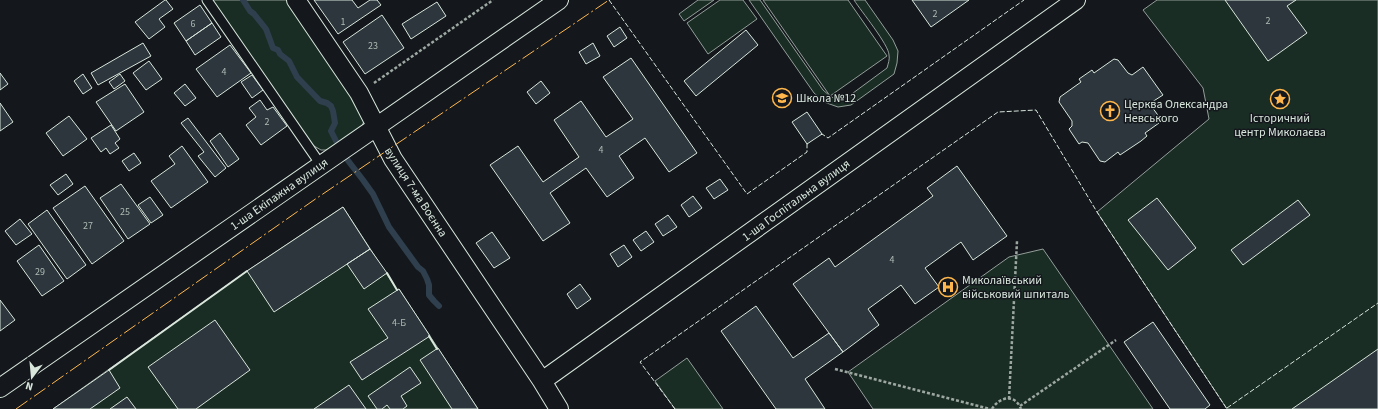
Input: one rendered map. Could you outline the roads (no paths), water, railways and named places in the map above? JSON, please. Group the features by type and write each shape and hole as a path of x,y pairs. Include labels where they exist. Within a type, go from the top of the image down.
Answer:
{"street":[{"name":"вулиця 7-ма Воєнна","path":"296,0 359,93 393,159 542,381"},
{"name":"1-ша Екіпажна вулиця","path":"0,388 559,0"},
{"name":"1-ша Госпітальна вулиця","path":"542,381 1076,0"},
{"path":"542,381 559,409"}],"lane":[{"path":"207,0 321,165"}],"waterway":[{"path":"243,0 250,11 266,29 273,48 278,50 280,54 289,61 297,77 320,101 331,106 335,123 331,131 336,141"},
{"path":"346,158 373,194 389,227 418,267 423,271 429,285 429,295 439,306"}],"place":[{"name":"Школа №12","path":"782,98"},
{"name":"Історичний центр Миколаєва","path":"1280,99"},
{"name":"Церква Олександра Невського","path":"1110,111"},
{"name":"Миколаївський військовий шпиталь","path":"948,287"}]}
